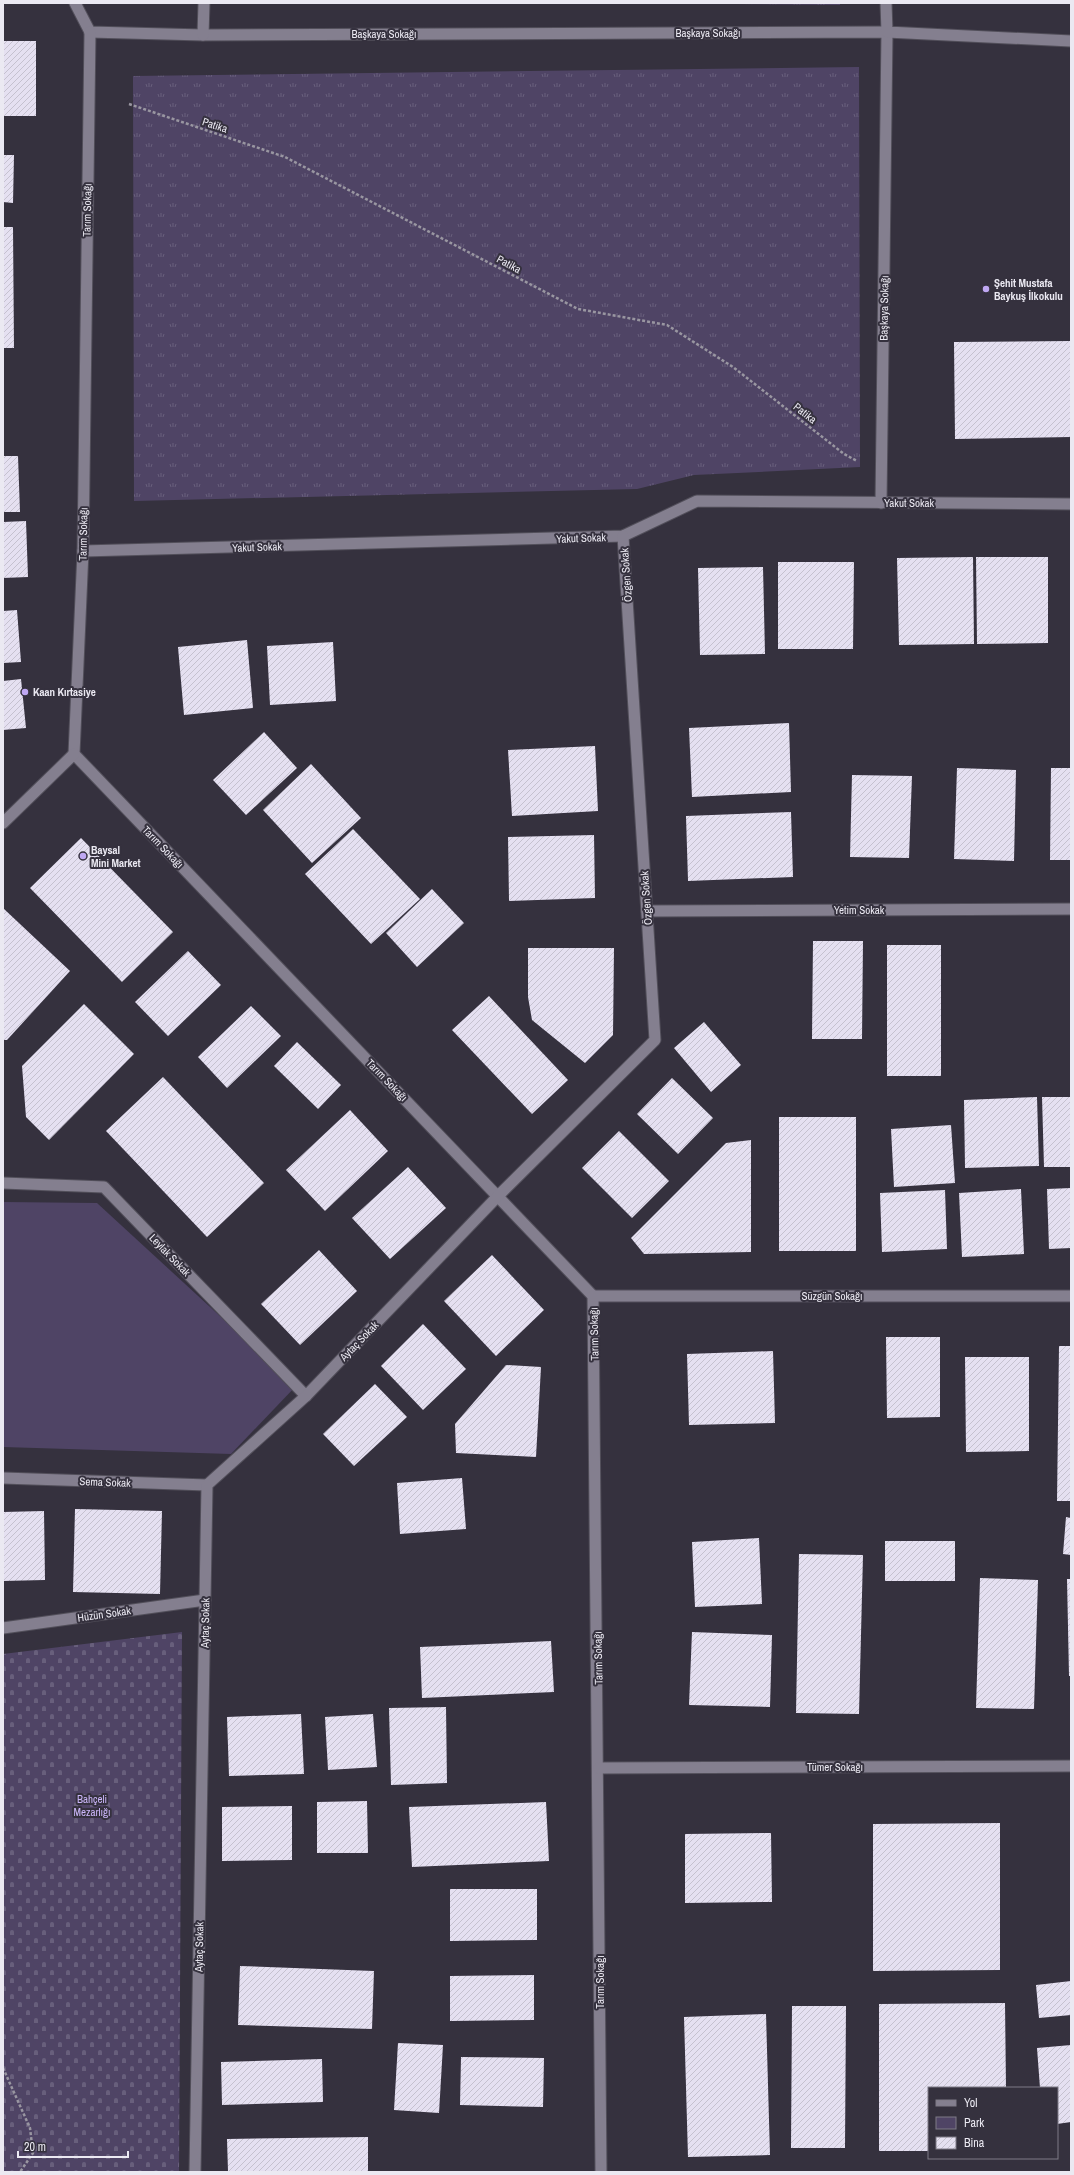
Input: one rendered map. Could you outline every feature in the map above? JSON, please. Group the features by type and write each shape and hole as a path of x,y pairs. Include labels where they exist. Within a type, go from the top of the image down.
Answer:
{"street":[{"path":"75,3 90,32"},
{"path":"203,36 204,3"},
{"path":"886,3 887,32 1071,41"},
{"name":"Başkaya Sokağı","path":"90,32 203,36 887,32 882,503"},
{"name":"Tarım Sokağı","path":"90,32 83,551 74,754 593,1296 599,1768 601,2172"},
{"name":"Yakut Sokak","path":"83,551 623,536 698,500 1071,504"},
{"name":"Özgen Sokak","path":"498,1196 655,1040 623,536"},
{"path":"3,823 74,754"},
{"name":"Yetim Sokak","path":"647,911 1071,909"},
{"name":"Leylak Sokak","path":"3,1183 104,1187 306,1396"},
{"name":"Aytaç Sokak","path":"195,2172 207,1485 306,1396 498,1196"},
{"name":"Süzgün Sokağı","path":"593,1296 1071,1296"},
{"name":"Sema Sokak","path":"3,1478 207,1485"},
{"name":"Hüzün Sokak","path":"3,1628 205,1600"},
{"name":"Tümer Sokağı","path":"599,1768 1071,1766"}],"path":[{"name":"Patika","path":"129,104 285,157 578,309 667,325 734,367 844,454 863,464"},
{"path":"3,2068 30,2128 33,2153 20,2172"}],"green space":[{"path":"623,3 840,3 840,5"},
{"path":"859,67 860,467 694,475 637,489 134,501 133,76"},
{"path":"3,1202 97,1203 296,1386 231,1454 3,1447"},
{"name":"Bahçeli Mezarlığı","path":"182,1632 179,2172 3,2172 3,1654"}],"building":[{"path":"3,41 36,41 36,116 3,116"},
{"path":"3,155 14,155 13,203 3,202"},
{"path":"3,227 13,227 14,348 3,348"},
{"path":"1071,341 1071,437 955,439 954,342"},
{"path":"3,456 18,456 20,512 3,512"},
{"path":"26,521 28,577 3,578 3,522"},
{"path":"973,557 974,644 899,645 897,558"},
{"path":"976,557 1048,557 1048,643 977,644"},
{"path":"778,562 854,562 853,649 778,649"},
{"path":"763,567 765,654 700,655 698,568"},
{"path":"17,610 21,662 3,663 3,611"},
{"path":"247,640 253,708 184,715 178,647"},
{"path":"333,642 336,701 270,705 267,646"},
{"path":"21,679 26,728 3,730 3,681"},
{"path":"789,723 791,792 692,797 689,728"},
{"path":"264,732 297,768 246,815 213,780"},
{"path":"595,746 598,811 512,816 508,750"},
{"path":"311,764 361,818 312,863 263,810"},
{"path":"957,768 1016,770 1014,861 954,859"},
{"path":"1051,768 1071,768 1071,860 1050,860"},
{"path":"852,775 912,776 909,858 850,857"},
{"path":"791,812 793,877 688,881 686,816"},
{"path":"353,829 420,899 371,944 305,874"},
{"path":"594,835 595,898 509,901 508,837"},
{"path":"81,838 173,932 122,982 30,888"},
{"path":"432,889 464,923 417,967 386,933"},
{"path":"3,908 70,971 7,1040 3,1040"},
{"path":"813,941 863,941 862,1039 812,1039"},
{"path":"887,945 941,945 941,1076 887,1076"},
{"path":"528,948 614,948 613,1035 585,1063 532,1020 528,997"},
{"path":"188,951 221,985 168,1036 135,1002"},
{"path":"489,996 568,1080 532,1114 452,1030"},
{"path":"84,1004 134,1054 49,1140 26,1117 22,1066"},
{"path":"251,1006 281,1036 227,1088 198,1057"},
{"path":"704,1022 741,1065 711,1092 674,1048"},
{"path":"297,1042 341,1085 318,1109 274,1066"},
{"path":"163,1077 264,1183 207,1237 106,1131"},
{"path":"672,1078 713,1118 678,1154 637,1114"},
{"path":"1037,1097 1039,1166 965,1168 964,1100"},
{"path":"1042,1097 1071,1097 1071,1167 1044,1167"},
{"path":"350,1110 388,1151 325,1211 286,1170"},
{"path":"779,1117 856,1117 856,1251 779,1251"},
{"path":"951,1125 955,1183 894,1187 891,1129"},
{"path":"619,1131 669,1181 632,1218 582,1168"},
{"path":"751,1140 751,1252 644,1254 631,1238 726,1143"},
{"path":"408,1167 446,1208 390,1259 352,1218"},
{"path":"1071,1188 1071,1248 1049,1249 1047,1189"},
{"path":"1021,1189 1024,1254 962,1257 959,1193"},
{"path":"945,1190 947,1249 882,1252 880,1193"},
{"path":"319,1250 357,1291 300,1345 261,1304"},
{"path":"492,1255 544,1310 496,1356 444,1301"},
{"path":"423,1324 466,1369 423,1410 381,1366"},
{"path":"886,1337 940,1337 940,1417 887,1418"},
{"path":"1059,1346 1071,1346 1071,1501 1057,1501"},
{"path":"773,1351 775,1423 689,1425 687,1354"},
{"path":"965,1357 1029,1357 1029,1451 966,1452"},
{"path":"506,1365 541,1367 536,1457 456,1453 455,1424"},
{"path":"375,1384 407,1417 354,1466 323,1434"},
{"path":"462,1478 466,1529 400,1534 397,1483"},
{"path":"75,1509 162,1511 160,1594 73,1592"},
{"path":"44,1511 45,1580 3,1581 3,1512"},
{"path":"1066,1517 1071,1518 1071,1555 1063,1554"},
{"path":"759,1538 762,1604 695,1607 692,1542"},
{"path":"885,1541 955,1541 955,1581 885,1581"},
{"path":"799,1554 863,1555 859,1714 796,1713"},
{"path":"980,1578 1038,1580 1034,1709 976,1708"},
{"path":"1067,1579 1071,1579 1071,1676 1069,1676"},
{"path":"692,1632 772,1635 770,1707 689,1705"},
{"path":"551,1641 554,1692 422,1698 420,1647"},
{"path":"446,1707 447,1783 391,1785 389,1708"},
{"path":"301,1714 304,1774 229,1776 227,1717"},
{"path":"373,1714 377,1767 328,1770 325,1717"},
{"path":"367,1801 368,1853 317,1853 317,1802"},
{"path":"546,1802 549,1861 412,1867 409,1807"},
{"path":"292,1806 292,1860 222,1861 222,1807"},
{"path":"1000,1823 1000,1970 873,1971 873,1824"},
{"path":"771,1833 772,1902 685,1903 685,1834"},
{"path":"450,1889 537,1889 537,1940 450,1941"},
{"path":"240,1966 374,1971 372,2029 238,2025"},
{"path":"534,1975 534,2020 450,2021 450,1976"},
{"path":"1071,1981 1071,2015 1039,2018 1036,1985"},
{"path":"1005,2003 1006,2087 928,2087 928,2151 879,2151 879,2004"},
{"path":"792,2006 846,2006 845,2148 791,2148"},
{"path":"766,2014 770,2155 688,2157 684,2017"},
{"path":"398,2043 443,2045 439,2113 394,2110"},
{"path":"1071,2045 1071,2122 1058,2124 1058,2087 1040,2087 1037,2048"},
{"path":"461,2057 544,2058 543,2107 460,2105"},
{"path":"322,2059 323,2102 222,2105 221,2062"},
{"path":"368,2137 368,2172 228,2172 227,2139"}],"place":[{"name":"Şehit Mustafa Baykuş İlkokulu","path":"986,289"},
{"name":"Kaan Kırtasiye","path":"25,692"},
{"name":"Baysal Mini Market","path":"83,856"}]}
